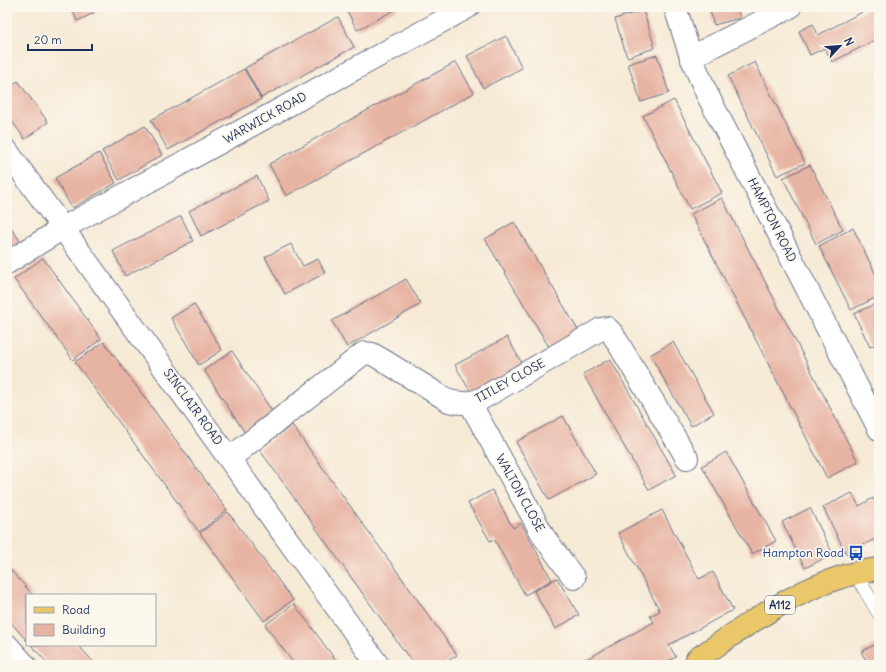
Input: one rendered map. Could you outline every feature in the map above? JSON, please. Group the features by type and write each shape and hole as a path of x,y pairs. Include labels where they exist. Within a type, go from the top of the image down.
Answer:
{"main road":[{"name":"A112","path":"698,663 763,615 800,593 831,580 855,573 879,569"}],"street":[{"name":"WARWICK ROAD","path":"7,264 63,228 468,7"},
{"name":"HAMPTON ROAD","path":"676,7 691,57 707,94 879,429"},
{"path":"691,57 790,7"},
{"name":"SINCLAIR ROAD","path":"7,151 378,665"},
{"name":"TITLEY CLOSE","path":"230,458 364,353 372,354 381,359 448,401 460,404 470,403 481,399 600,329 607,328 612,333 687,458"},
{"name":"WALTON CLOSE","path":"470,403 544,537 574,578"},
{"path":"7,644 25,665"}],"lane":[{"path":"855,573 879,614"}],"building":[{"path":"71,7 91,7 94,13 77,21"},
{"path":"345,7 400,7 357,30"},
{"path":"610,7 619,7 611,10"},
{"path":"709,7 737,7 740,18 714,25"},
{"path":"872,7 879,7 879,38 832,62 825,48 810,55 799,31 813,24 818,35"},
{"path":"643,10 655,48 627,57 615,19"},
{"path":"338,17 354,47 261,98 245,68"},
{"path":"506,36 522,68 483,88 467,56"},
{"path":"657,55 669,93 641,102 628,64"},
{"path":"456,62 474,93 286,196 269,164"},
{"path":"755,62 805,163 777,176 728,76"},
{"path":"244,69 261,99 168,150 151,120"},
{"path":"18,81 48,122 25,139 7,115 7,89"},
{"path":"674,100 722,193 690,209 643,116"},
{"path":"145,126 162,155 119,180 102,151"},
{"path":"99,153 116,183 72,208 55,178"},
{"path":"810,165 843,230 816,244 783,178"},
{"path":"257,176 269,201 201,236 189,211"},
{"path":"722,198 858,462 827,478 691,214"},
{"path":"181,216 193,241 125,276 113,251"},
{"path":"514,222 581,335 552,352 485,239"},
{"path":"7,223 21,242 7,253"},
{"path":"853,228 879,281 879,296 851,310 819,246"},
{"path":"291,244 303,266 318,259 325,273 285,294 265,257"},
{"path":"43,258 101,339 73,360 14,279"},
{"path":"406,279 421,304 347,347 332,321"},
{"path":"879,302 879,343 870,347 854,314"},
{"path":"194,304 222,350 199,365 171,318"},
{"path":"507,337 523,365 471,393 455,365"},
{"path":"104,342 227,510 199,532 75,362"},
{"path":"673,342 714,413 691,426 650,355"},
{"path":"232,351 274,414 245,433 204,370"},
{"path":"610,359 676,475 649,490 583,374"},
{"path":"563,416 596,474 549,500 516,442"},
{"path":"292,425 457,655 442,665 414,665 259,449"},
{"path":"726,452 776,541 752,554 702,466"},
{"path":"492,490 513,528 521,523 552,580 525,595 494,539 490,541 468,503"},
{"path":"852,493 859,506 873,498 879,510 879,547 875,539 846,554 823,507"},
{"path":"810,508 833,554 805,568 782,522"},
{"path":"662,510 699,579 713,572 733,610 669,645 676,657 660,665 576,665 654,622 650,616 660,611 618,533"},
{"path":"228,512 293,600 264,621 200,533"},
{"path":"7,566 32,594 26,594 26,640 7,618"},
{"path":"557,578 579,615 555,629 534,591"},
{"path":"294,604 339,665 295,665 265,625"},
{"path":"874,645 879,653 879,665 869,665 861,652"},
{"path":"32,646 79,646 96,665 49,665"},
{"path":"545,661 547,665 538,665"}],"place":[{"name":"Hampton Road","path":"856,553"}]}
